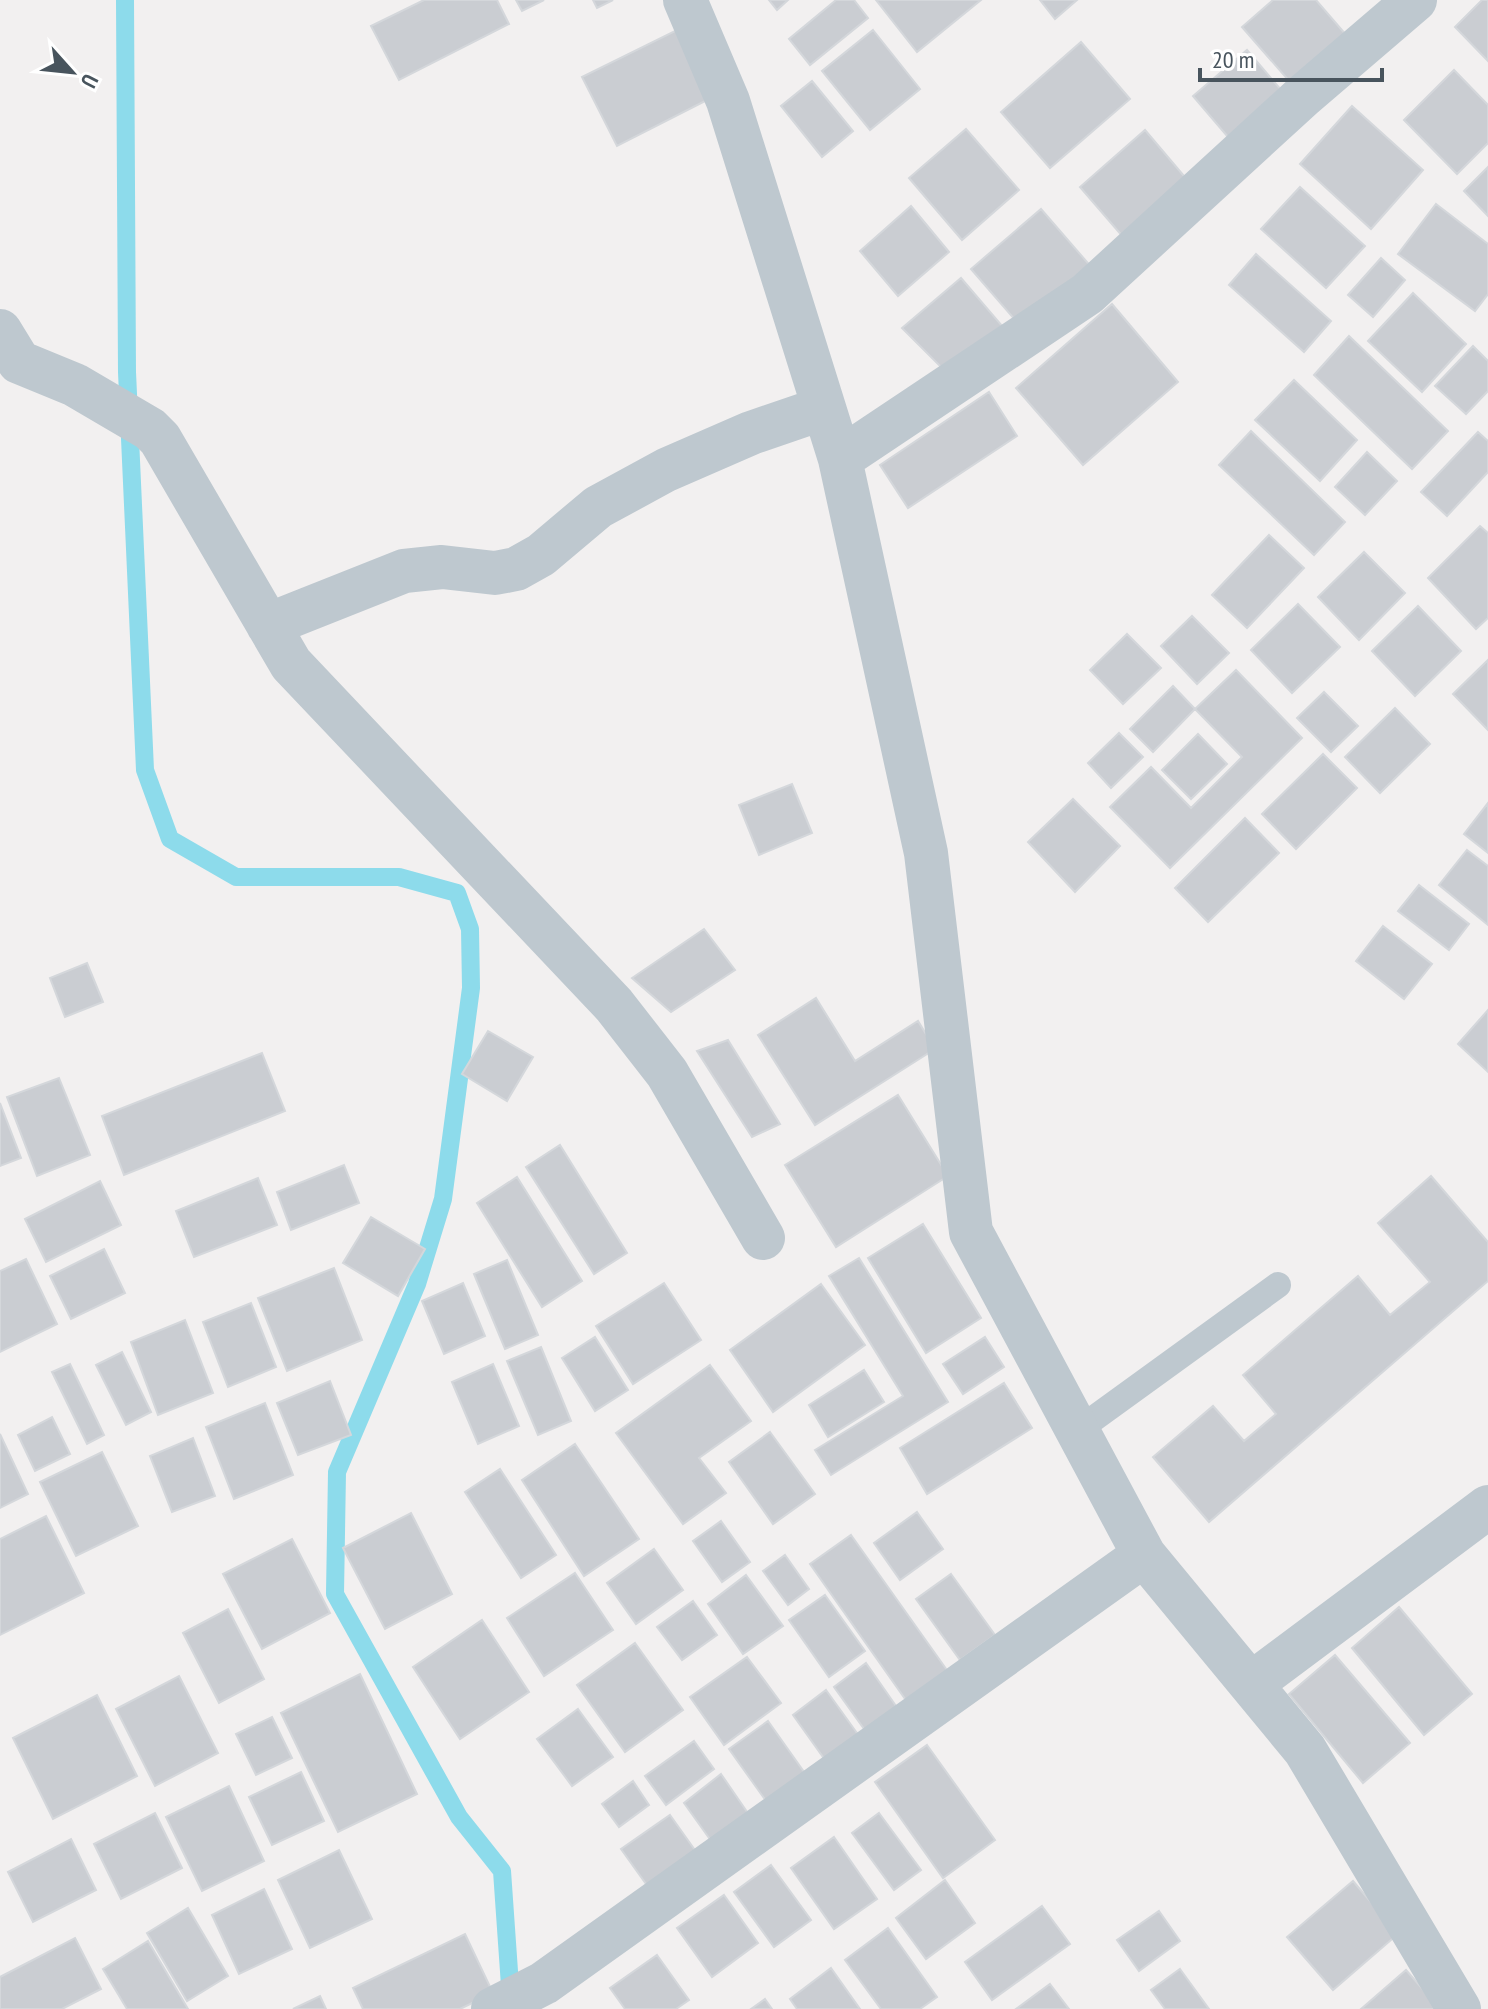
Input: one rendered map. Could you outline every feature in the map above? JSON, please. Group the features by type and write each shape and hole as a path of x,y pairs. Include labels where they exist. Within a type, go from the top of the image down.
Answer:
{"street":[{"path":"685,0 728,101 840,459 926,853 971,1232 1144,1555 1305,1750 1459,2009"},
{"path":"840,459 1087,294 1303,96 1415,0"},
{"path":"6,356 75,385 150,429 160,439 291,664 614,1005 667,1073 763,1238"},
{"path":"268,625 404,571 442,567 495,573 516,569 541,555 598,507 666,470 751,433 824,408"},
{"path":"1251,1684 1488,1507"},
{"path":"493,2009 544,1983 1144,1555"}],"lane":[{"path":"1078,1430 1278,1285"}],"building":[{"path":"424,0 497,0 509,24 399,80 371,26"},
{"path":"516,0 544,0 522,11"},
{"path":"593,0 613,0 597,8"},
{"path":"769,0 788,0 777,10"},
{"path":"836,0 854,0 868,18 810,65 789,39"},
{"path":"876,0 981,0 917,52"},
{"path":"1040,0 1077,0 1055,19"},
{"path":"1273,0 1316,0 1353,43 1297,90 1242,27"},
{"path":"1482,0 1488,0 1488,61 1455,27"},
{"path":"681,28 715,96 617,146 582,77"},
{"path":"873,30 920,89 870,130 822,71"},
{"path":"1081,42 1130,99 1050,168 1001,112"},
{"path":"1247,50 1288,98 1234,144 1193,96"},
{"path":"1454,70 1488,105 1488,143 1457,174 1404,120"},
{"path":"812,81 853,131 822,157 781,106"},
{"path":"1352,106 1423,170 1371,229 1300,164"},
{"path":"966,129 1019,190 962,240 909,178"},
{"path":"1145,130 1189,182 1124,238 1080,187"},
{"path":"1488,167 1488,216 1464,191"},
{"path":"1300,187 1365,246 1326,288 1261,229"},
{"path":"1436,204 1488,244 1488,294 1475,311 1398,254"},
{"path":"911,206 949,252 898,296 860,251"},
{"path":"1041,209 1093,269 1023,329 971,269"},
{"path":"1256,254 1331,321 1304,352 1229,285"},
{"path":"1381,258 1405,280 1373,317 1348,295"},
{"path":"961,278 1009,334 950,376 902,328"},
{"path":"1413,293 1466,344 1422,392 1368,341"},
{"path":"1112,304 1178,382 1083,465 1016,388"},
{"path":"1349,336 1448,431 1412,469 1314,375"},
{"path":"1473,346 1488,361 1488,391 1466,414 1435,386"},
{"path":"1294,380 1357,440 1320,481 1255,420"},
{"path":"989,392 1017,436 908,508 880,465"},
{"path":"1251,431 1345,522 1314,555 1219,465"},
{"path":"1478,432 1488,441 1488,472 1447,516 1421,492"},
{"path":"1367,452 1397,481 1365,515 1335,487"},
{"path":"1480,526 1488,533 1488,618 1476,629 1428,578"},
{"path":"1269,535 1304,568 1247,628 1212,595"},
{"path":"1364,552 1405,593 1359,640 1318,597"},
{"path":"1298,604 1340,647 1292,693 1251,650"},
{"path":"1418,606 1461,651 1415,696 1372,651"},
{"path":"1192,616 1229,653 1197,684 1161,646"},
{"path":"1127,634 1161,668 1123,704 1090,670"},
{"path":"1488,660 1488,730 1453,694"},
{"path":"1236,670 1302,738 1170,868 1110,807 1151,767 1191,808 1242,757 1195,709"},
{"path":"1173,686 1195,709 1153,752 1130,729"},
{"path":"1324,692 1358,726 1331,752 1297,718"},
{"path":"1395,708 1430,744 1380,793 1345,757"},
{"path":"1119,733 1143,757 1111,788 1088,763"},
{"path":"1198,734 1227,764 1191,799 1162,770"},
{"path":"1323,754 1357,788 1296,849 1262,814"},
{"path":"792,784 812,833 759,855 739,805"},
{"path":"1073,799 1120,846 1075,892 1028,842"},
{"path":"1488,803 1488,853 1464,834"},
{"path":"1245,818 1279,853 1208,922 1175,888"},
{"path":"1467,850 1488,866 1488,925 1439,885"},
{"path":"1419,885 1469,924 1449,950 1398,911"},
{"path":"1383,926 1432,964 1404,999 1356,961"},
{"path":"704,929 735,970 671,1012 632,978"},
{"path":"87,963 103,1002 65,1017 50,978"},
{"path":"816,998 855,1061 918,1021 935,1049 815,1125 758,1035"},
{"path":"1488,1010 1488,1072 1458,1044"},
{"path":"488,1031 533,1057 507,1101 462,1074"},
{"path":"728,1040 780,1124 752,1137 697,1051"},
{"path":"262,1053 285,1111 124,1175 102,1116"},
{"path":"59,1078 90,1155 37,1176 7,1097"},
{"path":"898,1095 948,1176 836,1247 785,1165"},
{"path":"0,1103 21,1158 0,1166"},
{"path":"560,1145 627,1253 594,1274 526,1167"},
{"path":"344,1165 359,1203 291,1230 277,1192"},
{"path":"1431,1176 1488,1242 1488,1281 1209,1522 1153,1457 1213,1406 1244,1441 1276,1414 1243,1375 1358,1276 1390,1315 1430,1282 1378,1223"},
{"path":"517,1177 582,1281 542,1307 477,1203"},
{"path":"258,1178 277,1225 194,1257 176,1211"},
{"path":"100,1181 121,1225 46,1262 25,1219"},
{"path":"371,1217 425,1249 398,1296 343,1263"},
{"path":"923,1224 981,1318 926,1353 868,1258"},
{"path":"104,1249 125,1293 71,1319 50,1276"},
{"path":"859,1258 948,1402 831,1475 815,1450 903,1396 829,1276"},
{"path":"26,1259 57,1324 0,1352 0,1271"},
{"path":"507,1260 538,1335 505,1349 474,1274"},
{"path":"334,1268 362,1340 287,1371 258,1298"},
{"path":"463,1283 485,1336 444,1354 422,1301"},
{"path":"664,1283 701,1340 633,1384 596,1326"},
{"path":"821,1284 865,1345 773,1412 730,1350"},
{"path":"251,1303 276,1367 228,1387 203,1322"},
{"path":"185,1320 213,1393 158,1415 131,1342"},
{"path":"595,1337 628,1390 595,1411 562,1358"},
{"path":"985,1337 1004,1367 963,1394 943,1364"},
{"path":"541,1347 571,1421 538,1435 507,1361"},
{"path":"122,1352 151,1412 126,1425 96,1365"},
{"path":"70,1364 104,1435 87,1444 52,1372"},
{"path":"493,1364 519,1426 478,1444 452,1382"},
{"path":"710,1365 751,1421 699,1458 726,1493 683,1524 616,1433"},
{"path":"864,1370 884,1402 828,1437 809,1405"},
{"path":"330,1381 351,1435 298,1455 277,1403"},
{"path":"1004,1383 1032,1428 927,1494 900,1448"},
{"path":"265,1403 293,1475 234,1499 206,1427"},
{"path":"52,1417 70,1454 35,1471 18,1435"},
{"path":"770,1432 815,1494 773,1524 729,1462"},
{"path":"0,1434 28,1494 0,1508"},
{"path":"193,1438 215,1496 172,1512 150,1456"},
{"path":"575,1444 639,1539 584,1576 522,1480"},
{"path":"102,1452 138,1526 76,1556 40,1482"},
{"path":"500,1469 556,1555 521,1578 465,1492"},
{"path":"917,1512 943,1549 900,1580 874,1543"},
{"path":"411,1513 452,1594 385,1629 343,1548"},
{"path":"46,1516 84,1593 0,1635 0,1539"},
{"path":"721,1521 750,1562 722,1582 693,1541"},
{"path":"851,1535 949,1673 908,1703 810,1564"},
{"path":"292,1539 330,1613 262,1649 223,1574"},
{"path":"654,1549 683,1590 636,1624 607,1583"},
{"path":"785,1555 809,1589 788,1605 763,1571"},
{"path":"575,1573 613,1630 544,1676 507,1618"},
{"path":"951,1574 995,1635 960,1660 916,1599"},
{"path":"746,1575 783,1626 743,1654 708,1604"},
{"path":"825,1595 865,1651 829,1677 789,1620"},
{"path":"693,1601 717,1635 682,1660 657,1627"},
{"path":"1399,1607 1472,1694 1424,1735 1352,1648"},
{"path":"228,1609 264,1679 219,1703 183,1633"},
{"path":"482,1620 529,1692 460,1739 413,1667"},
{"path":"635,1643 683,1710 625,1752 577,1685"},
{"path":"1335,1655 1410,1743 1363,1783 1289,1694"},
{"path":"747,1657 781,1703 724,1745 690,1697"},
{"path":"866,1663 903,1716 872,1740 834,1687"},
{"path":"360,1674 417,1794 338,1832 281,1713"},
{"path":"179,1676 218,1753 155,1786 116,1709"},
{"path":"826,1690 867,1747 833,1771 793,1715"},
{"path":"97,1695 137,1776 53,1819 13,1738"},
{"path":"578,1709 613,1757 572,1786 537,1739"},
{"path":"272,1717 292,1758 256,1775 236,1734"},
{"path":"768,1721 814,1786 776,1815 729,1749"},
{"path":"694,1741 714,1769 666,1805 645,1776"},
{"path":"927,1745 995,1840 943,1878 875,1782"},
{"path":"301,1772 324,1821 272,1845 249,1797"},
{"path":"721,1774 754,1822 717,1849 684,1803"},
{"path":"633,1781 649,1805 619,1827 602,1804"},
{"path":"229,1786 264,1861 202,1891 166,1817"},
{"path":"155,1813 182,1868 121,1899 94,1844"},
{"path":"879,1813 921,1870 894,1890 852,1833"},
{"path":"670,1815 702,1860 654,1895 621,1849"},
{"path":"834,1837 877,1899 834,1929 791,1868"},
{"path":"71,1839 96,1890 33,1922 8,1872"},
{"path":"339,1850 372,1919 310,1948 278,1880"},
{"path":"771,1865 811,1920 774,1947 734,1892"},
{"path":"945,1880 975,1923 926,1959 896,1918"},
{"path":"1353,1881 1398,1934 1333,1990 1287,1937"},
{"path":"264,1889 292,1949 239,1974 212,1915"},
{"path":"724,1895 758,1943 712,1977 677,1928"},
{"path":"1042,1906 1070,1944 992,2000 965,1962"},
{"path":"188,1908 228,1976 187,2001 147,1933"},
{"path":"1159,1911 1180,1941 1139,1971 1117,1940"},
{"path":"888,1928 937,1997 920,2009 881,2009 845,1960"},
{"path":"465,1934 493,1993 460,2009 363,2009 353,1988"},
{"path":"75,1938 101,1989 62,2009 0,2009 0,1977"},
{"path":"148,1941 188,2009 127,2009 103,1969"},
{"path":"657,1955 689,2000 676,2009 625,2009 610,1988"},
{"path":"831,1968 860,2009 797,2009 790,1999"},
{"path":"1180,1969 1209,2009 1165,2009 1151,1990"},
{"path":"1406,1970 1440,2009 1361,2009"},
{"path":"1050,1984 1069,2009 1016,2009"},
{"path":"320,1996 326,2009 293,2009"},
{"path":"765,1999 772,2009 751,2009"}],"waterway":[{"path":"125,0 127,372 145,770 170,839 236,877 399,877 457,893 470,929 471,988 443,1199 417,1284 337,1472 335,1594 459,1817 502,1871 511,2000"}]}
